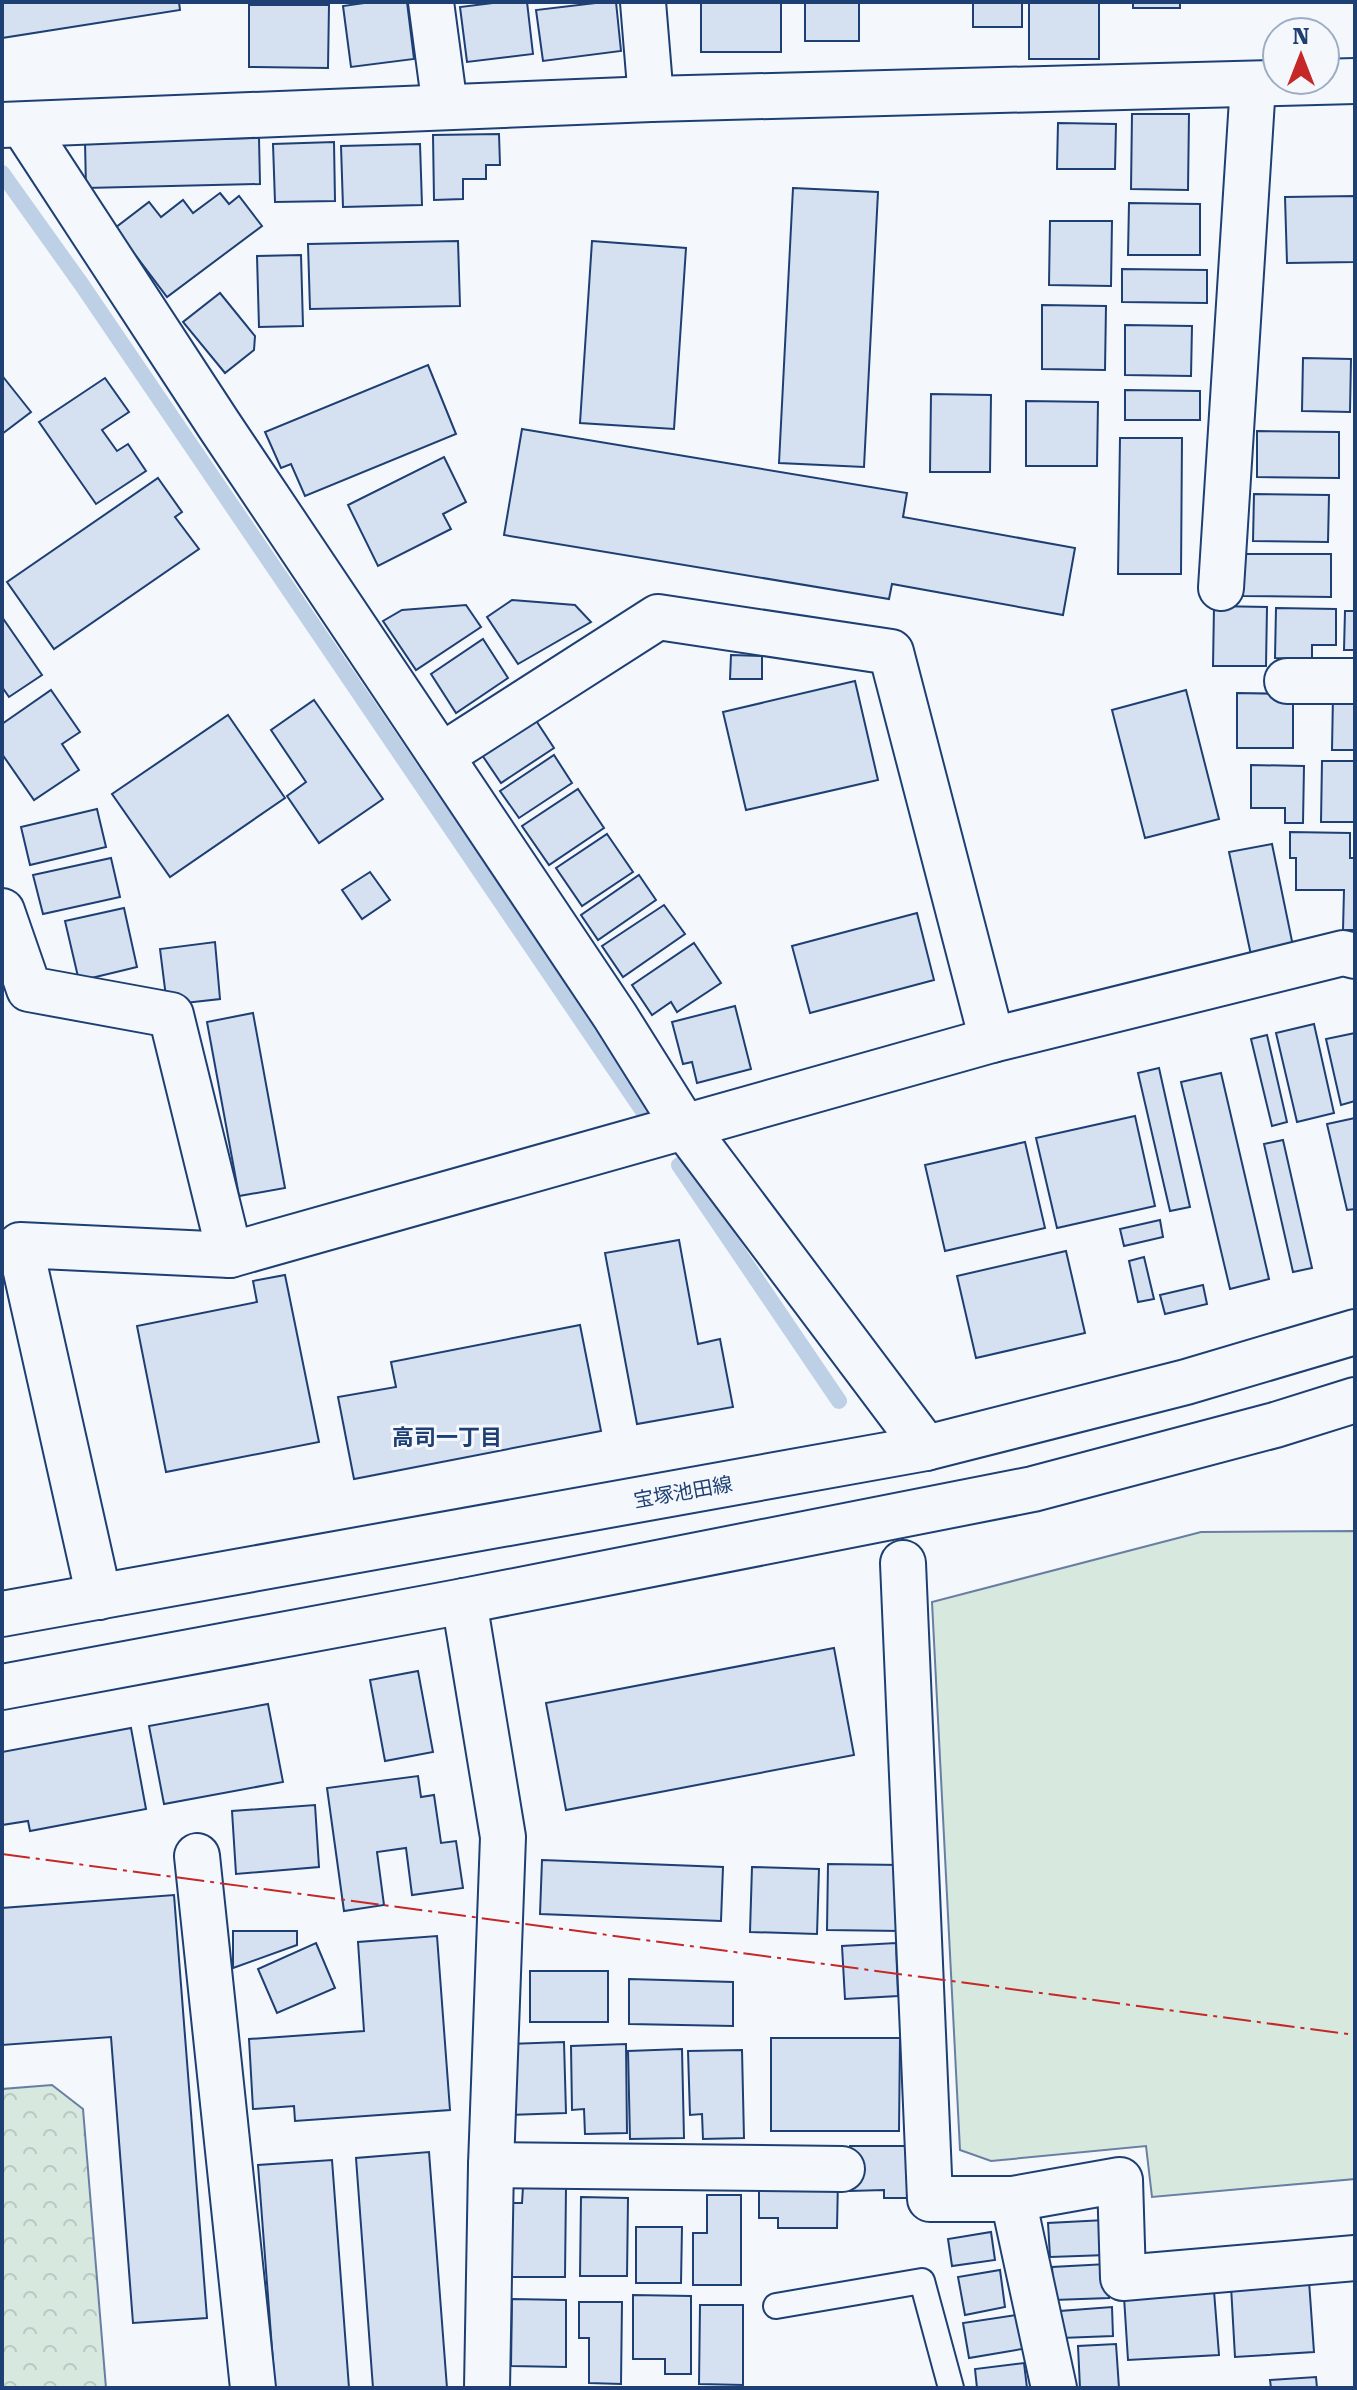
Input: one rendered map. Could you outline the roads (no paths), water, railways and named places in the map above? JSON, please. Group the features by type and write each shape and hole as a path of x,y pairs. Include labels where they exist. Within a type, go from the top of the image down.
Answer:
{"street":[{"path":"431,2 445,107"},
{"path":"643,2 651,99"},
{"path":"13,125 651,99 1355,81"},
{"path":"1221,588 1253,84"},
{"path":"13,125 441,756 615,1016 684,1126 926,1448"},
{"path":"441,756 658,617 891,652 992,1040"},
{"path":"1287,681 1355,681"},
{"path":"2,911 29,989 171,1015 230,1255"},
{"path":"99,1597 20,1245 230,1255 992,1040 1343,953 1355,956"},
{"name":"宝塚池田線","path":"2,1614 926,1448 1186,1382 1355,1332"},
{"path":"2,1687 464,1601 1033,1489 1275,1425 1355,1400"},
{"path":"903,1563 930,2199 1013,2199 1120,2180 1123,2278 1355,2258"},
{"path":"464,1601 503,1837 491,2165 487,2388"},
{"path":"197,1856 253,2388"},
{"path":"491,2165 842,2169"},
{"path":"1013,2199 1054,2388"}],"lane":[{"path":"776,2306 922,2281 951,2388"}],"waterway":[{"path":"2,173 82,285 645,1114"},
{"path":"679,1165 839,1401"}],"district":[{"name":"高司一丁目","path":"447,1437"}]}
